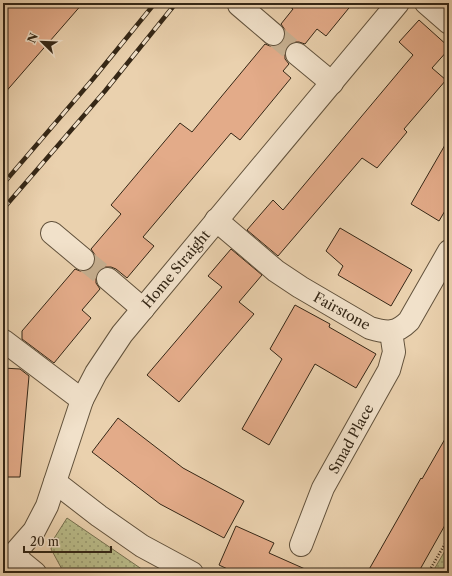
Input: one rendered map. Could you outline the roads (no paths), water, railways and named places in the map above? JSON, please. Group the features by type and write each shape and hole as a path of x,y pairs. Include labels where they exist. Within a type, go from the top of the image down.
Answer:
{"street":[{"name":"Home Straight","path":"8,559 34,531 47,506 82,400 96,373 122,334 398,3"},
{"path":"426,3 449,22"},
{"path":"239,5 273,34"},
{"path":"297,54 332,83"},
{"name":"Fairstone","path":"216,220 276,271 300,288 370,328 383,332 391,332"},
{"path":"52,233 83,259"},
{"path":"391,332 401,328 409,320 449,251"},
{"path":"108,279 143,309"},
{"name":"Smad Place","path":"301,545 323,488 389,370 394,352 391,332"},
{"path":"3,342 4,341 82,400"},
{"path":"55,482 99,516 142,546 192,573"},
{"path":"8,559 35,573"}],"tunnel":[{"path":"273,34 297,54"},
{"path":"83,259 108,279"}],"railway":[{"path":"3,184 93,79 155,3"},
{"path":"3,209 105,91 176,3"}]}
